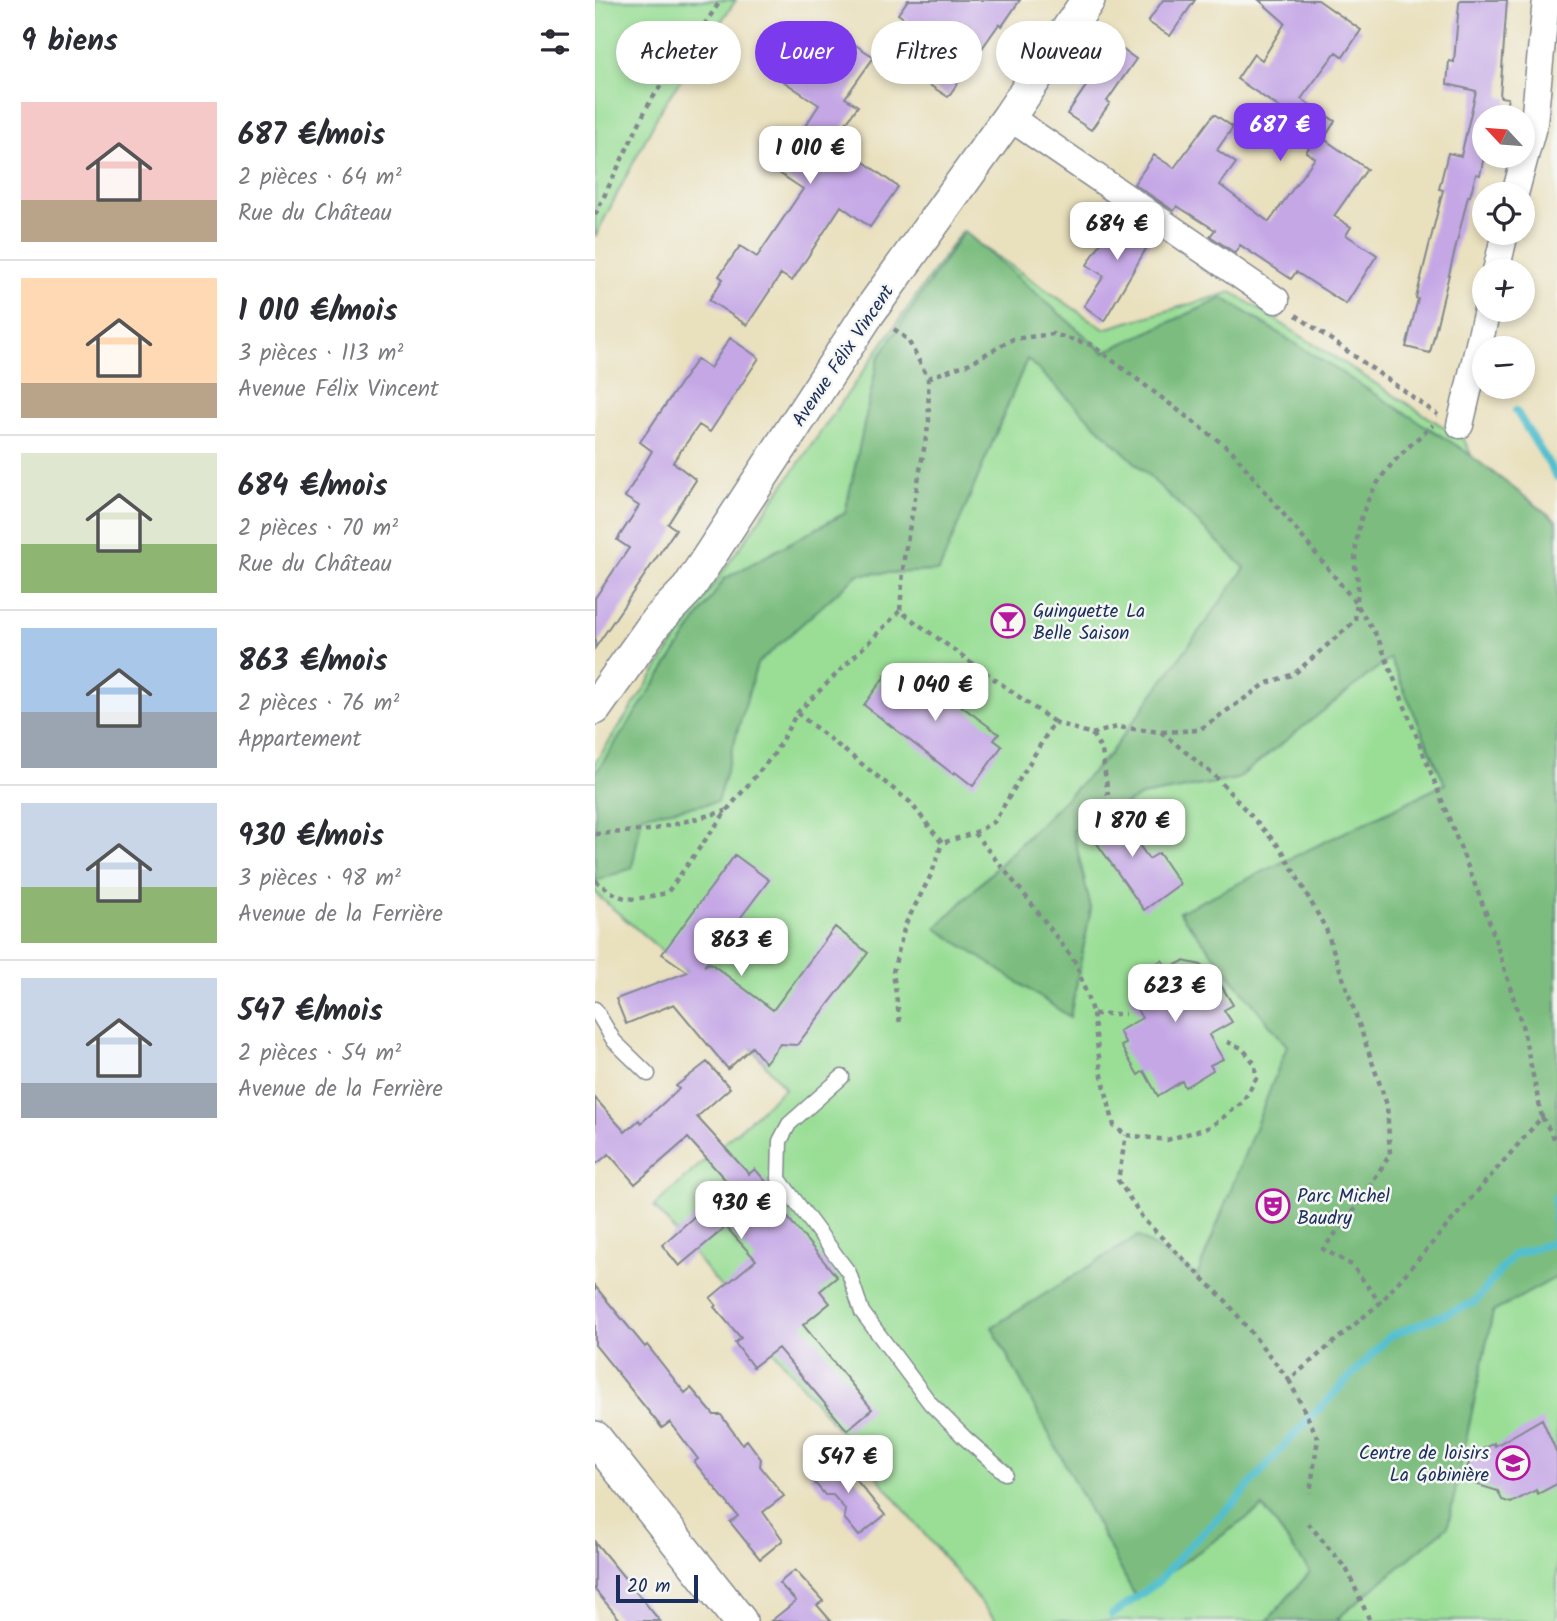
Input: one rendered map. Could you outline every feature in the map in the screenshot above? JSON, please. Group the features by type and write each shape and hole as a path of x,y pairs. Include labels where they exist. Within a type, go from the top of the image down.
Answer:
{"street":[{"name":"Avenue Félix Vincent","path":"595,708 656,622 688,589 867,315 1009,117 1088,0"},
{"path":"1518,182 1534,122 1546,0"},
{"path":"1009,117 1276,300"},
{"path":"1451,421 1483,322"},
{"path":"595,1438 740,1621"}],"lane":[{"path":"595,1009 614,1041 648,1074"},
{"path":"842,1077 789,1124 781,1141 779,1178 849,1273 862,1312 930,1403 1005,1473"}],"path":[{"path":"595,215 647,107 721,0"},
{"path":"900,611 1054,722 1092,734 1118,727 1161,733 1199,730 1267,682 1294,674 1355,621 1359,581 1354,564 1362,510 1378,481 1401,453 1451,421 1276,300"},
{"path":"595,880 615,896 631,900 667,893 727,810 774,754 797,713 900,611 904,558 929,421 928,378 908,340 886,324"},
{"path":"928,378 970,363 1013,339 1053,334 1092,345 1232,451 1356,603 1378,638 1490,923 1522,1025 1542,1117 1557,1143"},
{"path":"797,713 910,803 942,843"},
{"path":"942,843 993,822 1054,722"},
{"path":"1161,733 1215,776 1282,850 1326,929 1387,1105 1390,1154 1359,1203 1324,1249 1352,1265 1380,1303"},
{"path":"1092,734 1102,751 1108,795"},
{"path":"595,834 651,830 727,810"},
{"path":"974,832 1076,963 1093,1014 1101,1071 1114,1126 1126,1135 1167,1140 1210,1127 1242,1103 1256,1079 1255,1064 1242,1048 1225,1041"},
{"path":"900,1024 893,972 905,925 932,873 942,843"},
{"path":"1093,1014 1125,1014"},
{"path":"1289,1380 1380,1303 1542,1117"},
{"path":"1126,1135 1118,1180 1144,1220 1226,1301 1289,1380 1318,1438 1310,1493"},
{"path":"1308,1523 1347,1570 1370,1621"}],"green space":[{"path":"595,0 736,0 721,21 616,21 616,84 678,84 662,107 595,237"},
{"path":"964,231 1104,352 1223,298 1462,449 1557,521 1557,1277 1493,1312 1448,1526 1337,1619 1341,1621 1267,1621 1310,1572 1263,1507 1135,1596 992,1327 1138,1236 1197,1276 1287,1046 1179,912 1445,784 1390,658 1237,779 1141,796 1073,831 1091,909 1070,1017 936,928 1108,756 1245,568 1027,359 939,571 858,574 757,664 717,802 642,815 632,868 595,881 595,774 724,579 845,513 878,359"},
{"path":"961,232 1104,329 1232,292 1464,440 1557,635 1557,1621 996,1621 654,1206 785,1088 690,975 595,893 595,763 710,590"}],"building":[{"path":"908,0 1020,0 1005,21 996,21 996,28 982,48 982,21 908,21 898,14"},
{"path":"1163,0 1195,0 1170,36 1148,22"},
{"path":"1259,0 1318,0 1361,30 1343,57 1336,52 1301,99 1335,121 1324,139 1367,169 1334,216 1351,227 1346,235 1377,255 1346,304 1296,272 1291,279 1240,245 1235,253 1210,236 1215,230 1177,206 1174,211 1134,184 1154,155 1174,168 1214,114 1233,127 1217,150 1236,163 1220,185 1269,222 1315,158 1306,152 1310,146 1282,124 1289,114 1237,79 1254,54 1262,60 1285,23"},
{"path":"1461,0 1507,0 1500,97 1508,98 1507,105 1473,105 1476,91 1447,84 1449,61 1454,62"},
{"path":"857,46 871,55 871,61 857,81"},
{"path":"1126,52 1136,59 1126,73"},
{"path":"788,84 855,84 845,98 858,106 834,140 898,187 870,227 841,206 792,281 781,274 747,325 709,300 723,279 719,276 740,246 757,257 803,189 776,171 819,105"},
{"path":"928,84 957,84 948,97"},
{"path":"1088,84 1119,84 1107,101 1110,103 1091,130 1067,114"},
{"path":"1472,108 1472,168 1482,168 1480,175 1476,174 1472,182 1468,196 1430,353 1406,347 1443,190 1439,189 1448,153 1461,156"},
{"path":"1120,212 1154,235 1104,321 1084,306 1104,276 1087,265"},
{"path":"730,338 759,358 710,432 699,425 673,462 696,480 668,524 676,529 595,648 595,598 629,548 617,540 639,506 625,497 652,451 640,442 697,359 710,368"},
{"path":"893,665 901,671 906,665 999,734 994,740 1002,746 973,786 955,772 953,774 864,705"},
{"path":"1112,806 1149,859 1159,853 1180,884 1144,910 1084,825"},
{"path":"735,855 769,880 704,966 710,963 773,1010 835,927 868,953 797,1045 780,1044 765,1063 752,1047 728,1069 674,1004 626,1024 616,999 688,972 662,954"},
{"path":"1162,960 1168,969 1183,961 1201,965 1210,981 1216,977 1233,1005 1224,1010 1232,1022 1209,1035 1223,1059 1210,1065 1213,1070 1185,1087 1182,1081 1158,1096 1144,1071 1138,1075 1121,1046 1126,1044 1119,1031 1142,1018 1128,995 1140,988 1133,977"},
{"path":"707,1062 730,1088 697,1117 749,1174 755,1169 774,1191 771,1193 782,1205 779,1207 837,1277 820,1291 830,1303 803,1325 872,1409 847,1430 778,1348 753,1367 735,1343 741,1338 714,1307 716,1305 710,1298 756,1260 726,1227 679,1266 662,1245 730,1185 688,1138 635,1184 609,1154 595,1165 595,1098 625,1132 639,1120 641,1123 679,1089 676,1086"},
{"path":"595,1286 685,1393 691,1388 714,1415 721,1415 742,1444 747,1440 761,1459 760,1466 784,1496 763,1512 783,1540 760,1559 730,1522 738,1516 694,1462 698,1459 670,1422 662,1428 595,1345"},
{"name":"Centre de loisirs La Gobinière","path":"1542,1419 1557,1453 1557,1484 1538,1494 1536,1490 1511,1503 1502,1500 1498,1491 1475,1484 1467,1468 1472,1455 1494,1443 1495,1446"},
{"path":"835,1454 885,1515 859,1536 844,1518 845,1509 833,1495 825,1495 809,1476"},
{"path":"595,1542 660,1621 621,1621 595,1590"},
{"path":"795,1570 823,1601 817,1605 831,1621 771,1621 796,1601 779,1583"}],"waterway":[{"path":"1516,411 1557,477"},
{"path":"1112,1615 1158,1582 1188,1547 1236,1501 1289,1440 1390,1336 1475,1302 1513,1255 1555,1242 1557,1196"}],"place":[{"name":"Guinguette La Belle Saison","path":"1008,621"},
{"name":"Parc Michel Baudry","path":"1273,1206"},
{"name":"Centre de loisirs La Gobinière","path":"1513,1463"}]}
